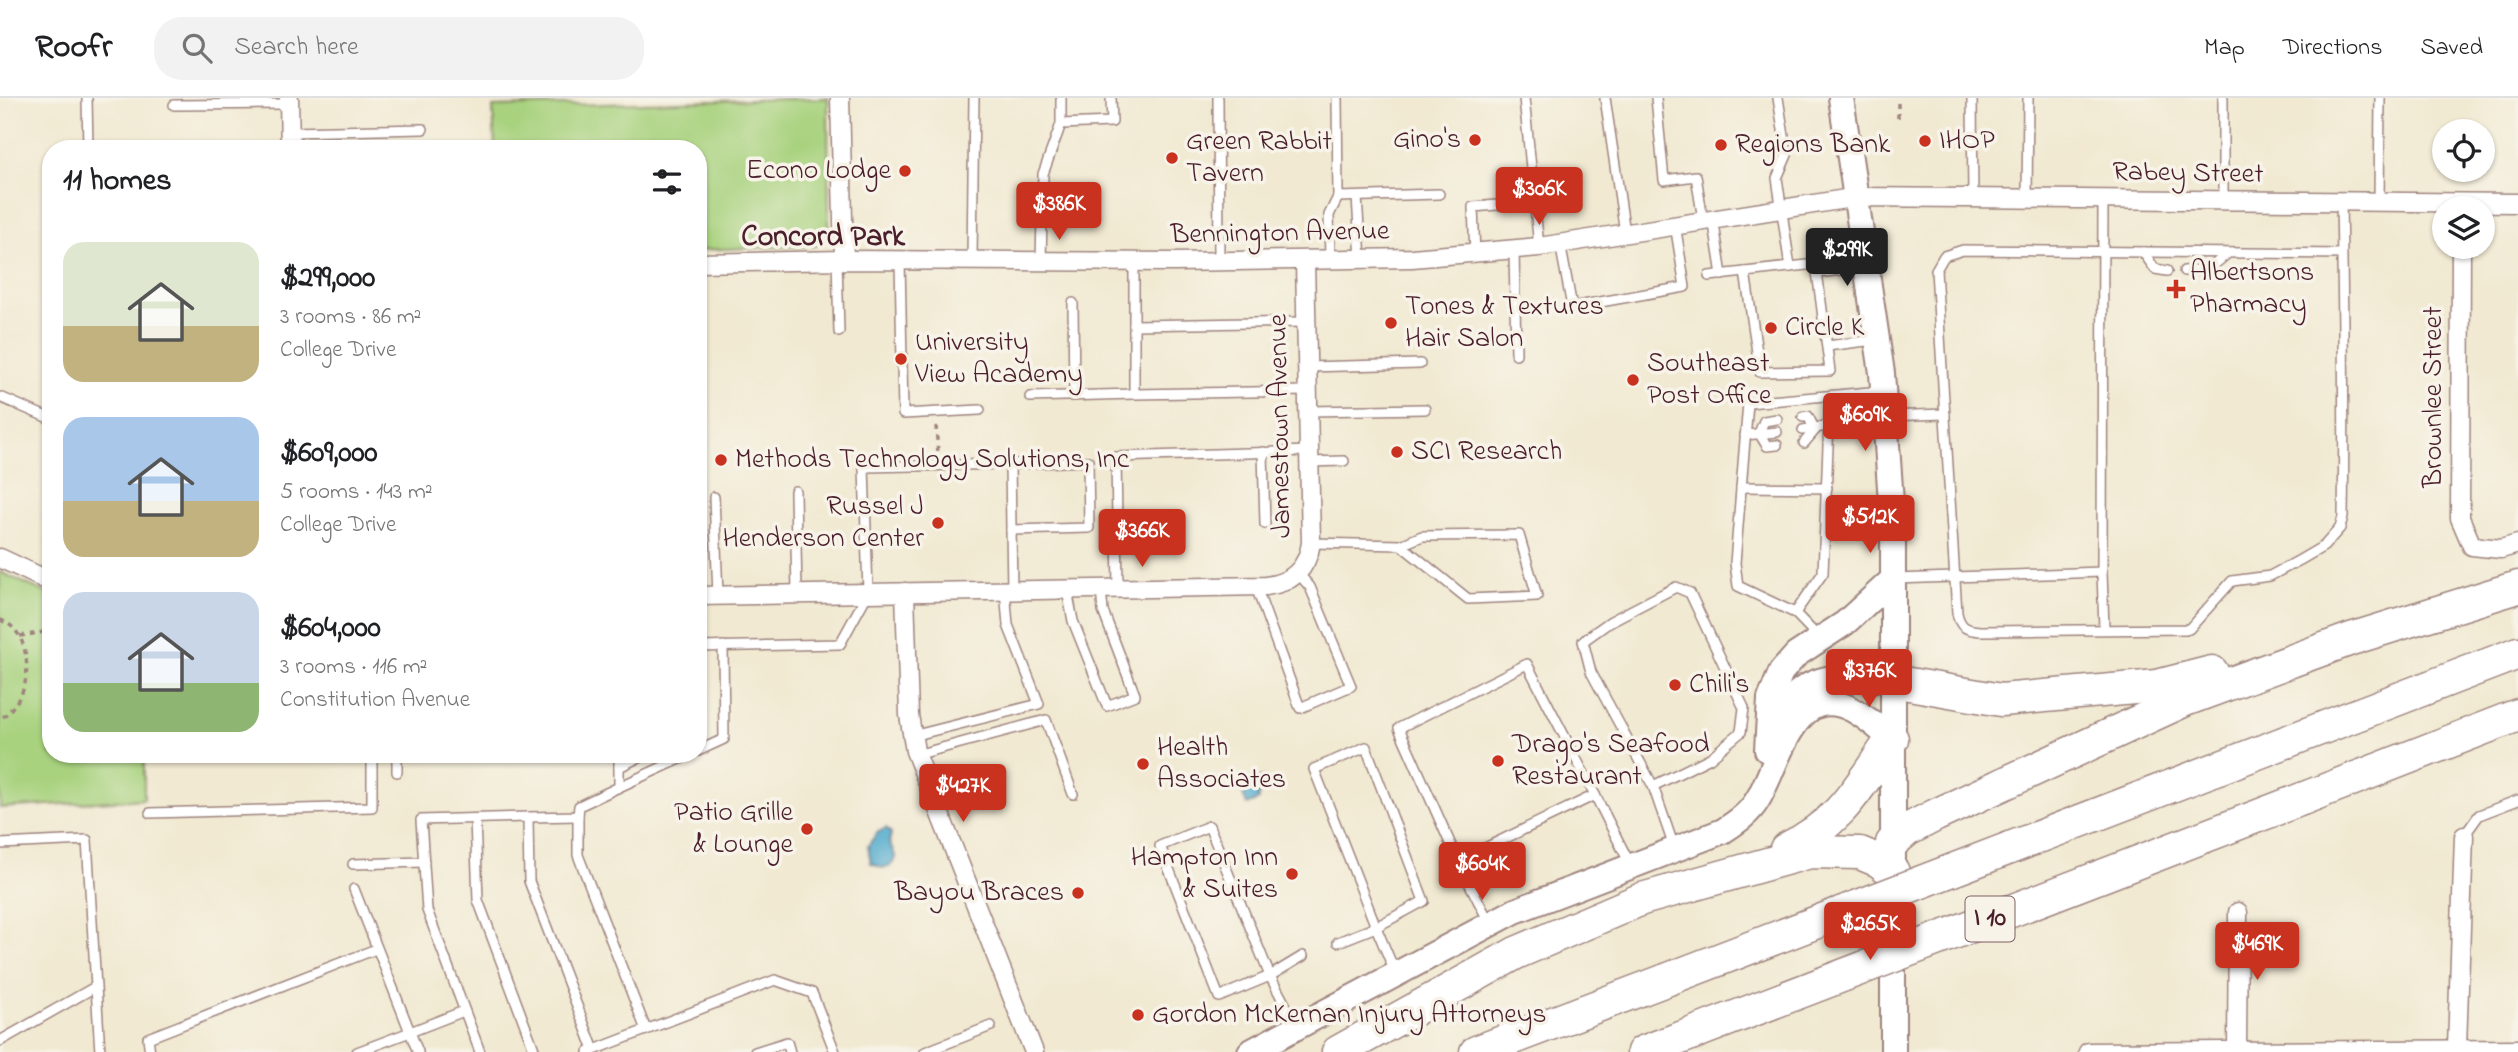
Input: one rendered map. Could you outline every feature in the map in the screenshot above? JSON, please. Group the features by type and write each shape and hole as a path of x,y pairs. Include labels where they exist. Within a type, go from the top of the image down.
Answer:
{"highway":[{"path":"1338,1052 1516,953 1642,900 1757,864 1810,852 1843,851 1892,857 1907,830 2185,700 2351,639 2518,587"},
{"path":"1892,681 2001,700 2157,686 2351,639"},
{"name":"I 10","path":"1476,1052 2518,653"},
{"name":"I 10","path":"1643,1052 2518,715"},
{"path":"1757,864 1813,836 1842,812 1892,738"}],"street":[{"path":"840,98 840,260"},
{"path":"1841,98 1858,197 1886,416 1893,579 1893,1052"},
{"path":"289,101 290,140"},
{"name":"Bennington Avenue","path":"707,263 840,260 1219,262 1475,254 1539,247 1858,197"},
{"name":"Rabey Street","path":"1858,197 2432,205"},
{"name":"Rabey Street","path":"2495,204 2518,203"},
{"name":"Brownlee Street","path":"2461,259 2460,519 2472,546 2501,550 2518,544"},
{"name":"Jamestown Avenue","path":"707,596 1256,586 1284,582 1298,573 1305,564 1311,542 1305,261"},
{"path":"0,558 42,578"},
{"path":"1769,776 1769,699 1775,683 1796,655 1844,623 1893,579"},
{"path":"905,592 912,736 916,755 1034,1052"},
{"path":"1767,750 1783,710 1805,687 1835,676 1851,675 1892,681"},
{"path":"1250,1052 1490,924 1571,888 1723,831 1743,818 1758,800 1800,715 1816,706 1835,704 1853,710 1892,738"},
{"path":"2457,1048 2464,836"},
{"path":"2237,1051 2238,912"},
{"path":"2088,1052 2518,1049"}],"lane":[{"path":"87,98 88,140"},
{"path":"972,260 974,98"},
{"path":"1041,261 1043,174 1061,124 1061,98"},
{"path":"1061,124 1112,122 1111,98"},
{"path":"1218,98 1219,262"},
{"path":"1330,260 1329,215 1338,197 1337,98"},
{"path":"1524,98 1539,247"},
{"path":"1605,98 1625,233"},
{"path":"1656,98 1664,180 1696,176 1722,275"},
{"path":"1778,98 1787,155 1777,178 1790,267"},
{"path":"1972,98 1973,198"},
{"path":"2027,198 2028,98"},
{"path":"2223,98 2223,200"},
{"path":"2379,202 2380,98"},
{"path":"174,105 289,101"},
{"path":"290,140 423,129"},
{"path":"1338,197 1439,194"},
{"path":"1357,197 1361,259"},
{"path":"2103,199 2104,629"},
{"path":"1475,254 1473,207 1534,201"},
{"path":"2341,202 2342,254 2345,416 2343,517 2340,528 2324,546 2270,576 2232,581 2189,629 1967,630 1958,620 1936,270 1938,262 1963,250 2342,254"},
{"path":"1560,243 1572,307 1685,287 1675,224"},
{"path":"1514,250 1516,354"},
{"path":"2143,252 2155,269 2167,271"},
{"path":"2184,271 2209,269 2227,254"},
{"path":"839,332 840,260"},
{"path":"900,260 904,414 980,410"},
{"path":"1134,262 1134,394"},
{"path":"1709,276 1816,264 1830,371 1760,372 1745,272"},
{"path":"1818,274 1867,266"},
{"path":"1073,303 1074,396"},
{"path":"1134,325 1306,322"},
{"path":"1828,346 1877,340"},
{"path":"1307,367 1420,364"},
{"path":"1030,397 1308,391"},
{"path":"1820,639 1795,613 1738,586 1735,563 1748,403 1883,391"},
{"path":"1795,613 1823,573 1830,396"},
{"path":"0,397 42,415"},
{"path":"1308,411 1425,409"},
{"path":"1803,430 1886,416 1945,414"},
{"path":"1803,417 1808,416 1815,430"},
{"path":"1759,433 1764,421 1777,419"},
{"path":"1804,443 1815,430"},
{"path":"1745,435 1777,432"},
{"path":"1759,433 1767,446 1777,445"},
{"path":"1263,452 1265,524"},
{"path":"1067,590 1073,621 1107,706 1135,695 1103,611 1110,589 1116,457 1263,452 1344,461"},
{"path":"707,647 840,644 868,593 864,467 1088,461 1089,528 1011,530"},
{"path":"912,736 1039,704 1008,625 1010,464"},
{"path":"1741,488 1827,488"},
{"path":"795,491 797,594"},
{"path":"714,497 718,595"},
{"path":"1311,542 1401,545 1422,536 1519,535 1537,596 1468,599 1401,545"},
{"path":"1893,579 2102,572"},
{"path":"1256,586 1300,708 1351,685 1310,587 1298,573"},
{"path":"1653,786 1710,758 1741,732 1744,708 1690,593 1676,587 1611,621 1583,641 1591,672 1653,786 1675,849"},
{"path":"707,747 724,739 723,646"},
{"path":"1490,924 1458,861 1399,728 1527,664 1631,866"},
{"path":"916,755 1046,720 1073,794"},
{"path":"1338,942 1376,926 1424,901 1366,747 1314,769 1376,926 1395,973"},
{"path":"150,813 372,807 372,763"},
{"path":"397,763 397,772"},
{"path":"620,787 619,766 626,763"},
{"path":"646,1030 578,855 578,816 579,806 672,763"},
{"path":"1458,861 1595,795"},
{"path":"2464,836 2479,815 2518,800"},
{"path":"480,1052 427,910 421,820 578,816"},
{"path":"527,817 529,881 592,1051 775,980 812,993 835,1052"},
{"path":"475,819 478,900 535,1052"},
{"path":"1296,1027 1270,976 1209,826 1160,846 1219,997 1270,976 1303,956"},
{"path":"0,844 87,840 100,1052"},
{"path":"353,864 424,862"},
{"path":"354,889 418,1052"},
{"path":"150,1052 148,1038 376,949"},
{"path":"0,1041 94,987"},
{"path":"357,1052 464,1011"},
{"path":"925,1052 991,1026"},
{"path":"755,1052 787,1042 790,1052"}],"path":[{"path":"1898,98 1898,118"},
{"path":"0,620 14,626 20,636 26,666 25,683 13,708 0,720"},
{"path":"20,636 42,632"}],"green space":[{"path":"828,98 829,232 816,246 707,250 707,140 495,140 493,107"},
{"path":"0,572 42,591 42,763 144,763 144,799 0,808"}],"water":[{"path":"1264,777 1269,790 1258,795 1259,800 1247,805 1242,792 1249,789 1247,783"},
{"path":"886,828 891,833 889,843 896,858 891,865 883,868 871,863 868,846 877,833"}],"place":[{"name":"Gino's","path":"1475,140"},
{"name":"IHOP","path":"1925,141"},
{"name":"Regions Bank","path":"1721,145"},
{"name":"Green Rabbit Tavern","path":"1172,158"},
{"name":"Econo Lodge","path":"905,171"},
{"name":"Albertsons Pharmacy","path":"2176,289"},
{"name":"Tones & Textures Hair Salon","path":"1391,323"},
{"name":"Circle K","path":"1771,328"},
{"name":"University View Academy","path":"901,359"},
{"name":"Southeast Post Office","path":"1633,380"},
{"name":"SCI Research","path":"1397,452"},
{"name":"Methods Technology Solutions, Inc","path":"721,460"},
{"name":"Russel J Henderson Center","path":"938,523"},
{"name":"Chili's","path":"1675,685"},
{"name":"Drago's Seafood Restaurant","path":"1498,761"},
{"name":"Health Associates","path":"1143,764"},
{"name":"Patio Grille & Lounge","path":"807,829"},
{"name":"Hampton Inn & Suites","path":"1292,874"},
{"name":"Bayou Braces","path":"1078,893"},
{"name":"Gordon McKernan Injury Attorneys","path":"1138,1015"}],"district":[{"name":"Concord Park","path":"823,238"}]}
